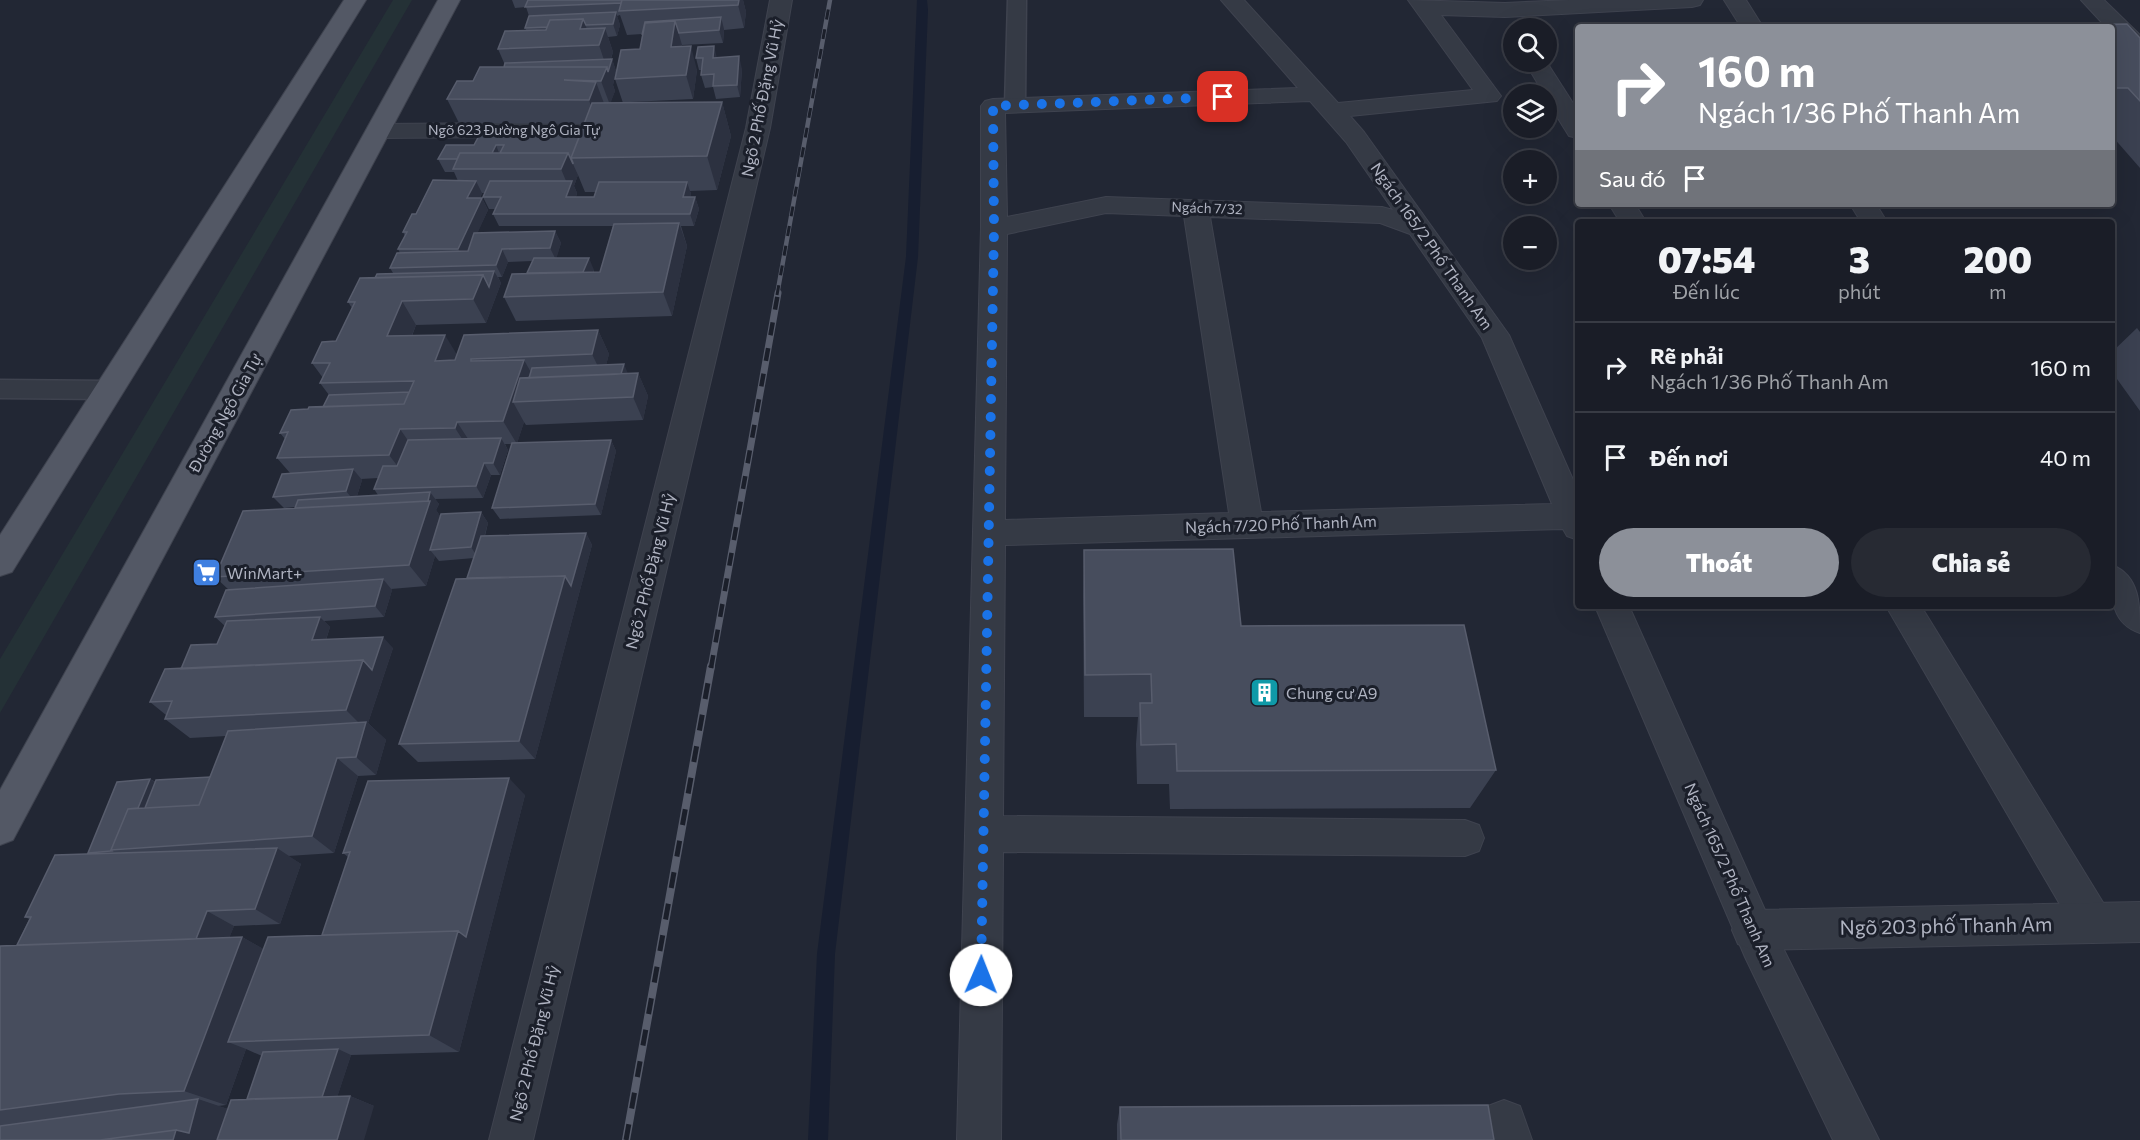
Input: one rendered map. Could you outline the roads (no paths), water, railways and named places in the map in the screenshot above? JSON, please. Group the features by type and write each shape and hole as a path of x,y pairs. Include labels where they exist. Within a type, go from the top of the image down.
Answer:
{"main road":[{"path":"0,563 355,0"},
{"name":"Đường Ngô Gia Tự","path":"0,827 450,0"}],"street":[{"name":"Ngõ 2 Phố Đặng Vũ Hỷ","path":"511,1140 746,128 781,0"},
{"name":"Ngách 165/2 Phố Thanh Am","path":"1232,0 1355,137 1495,335 1575,519"},
{"path":"1423,4 1507,13 1692,0"},
{"path":"1735,0 1750,24"},
{"path":"2092,0 2140,48"},
{"path":"979,1140 994,228 1004,106 1324,103 1489,96 1423,4"},
{"path":"1542,72 1575,126"},
{"name":"Ngõ 623 Đường Ngô Gia Tự","path":"378,131 652,129"},
{"name":"Ngách 7/32","path":"994,228 1106,205 1382,215 1420,228"},
{"path":"1196,208 1247,525"},
{"name":"Ngách 7/20 Phố Thanh Am","path":"988,533 1247,525 1575,521"},
{"path":"2115,583 2140,619"},
{"name":"Ngách 165/2 Phố Thanh Am","path":"1613,609 1752,930 1809,1052 1857,1140"},
{"path":"1905,609 2093,923"},
{"path":"983,834 1465,837"},
{"name":"Ngõ 203 phố Thanh Am","path":"1752,930 2140,922"}],"lane":[{"path":"1004,106 1017,0"},
{"path":"0,389 109,390"}],"waterway":[{"path":"818,1140 826,954 912,257 922,0"}],"railway":[{"path":"777,295 830,0"},
{"path":"711,668 778,293"},
{"path":"626,1140 711,666"}],"place":[{"name":"WinMart+","path":"206,573"},
{"name":"Chung cư A9","path":"1265,693"}]}
